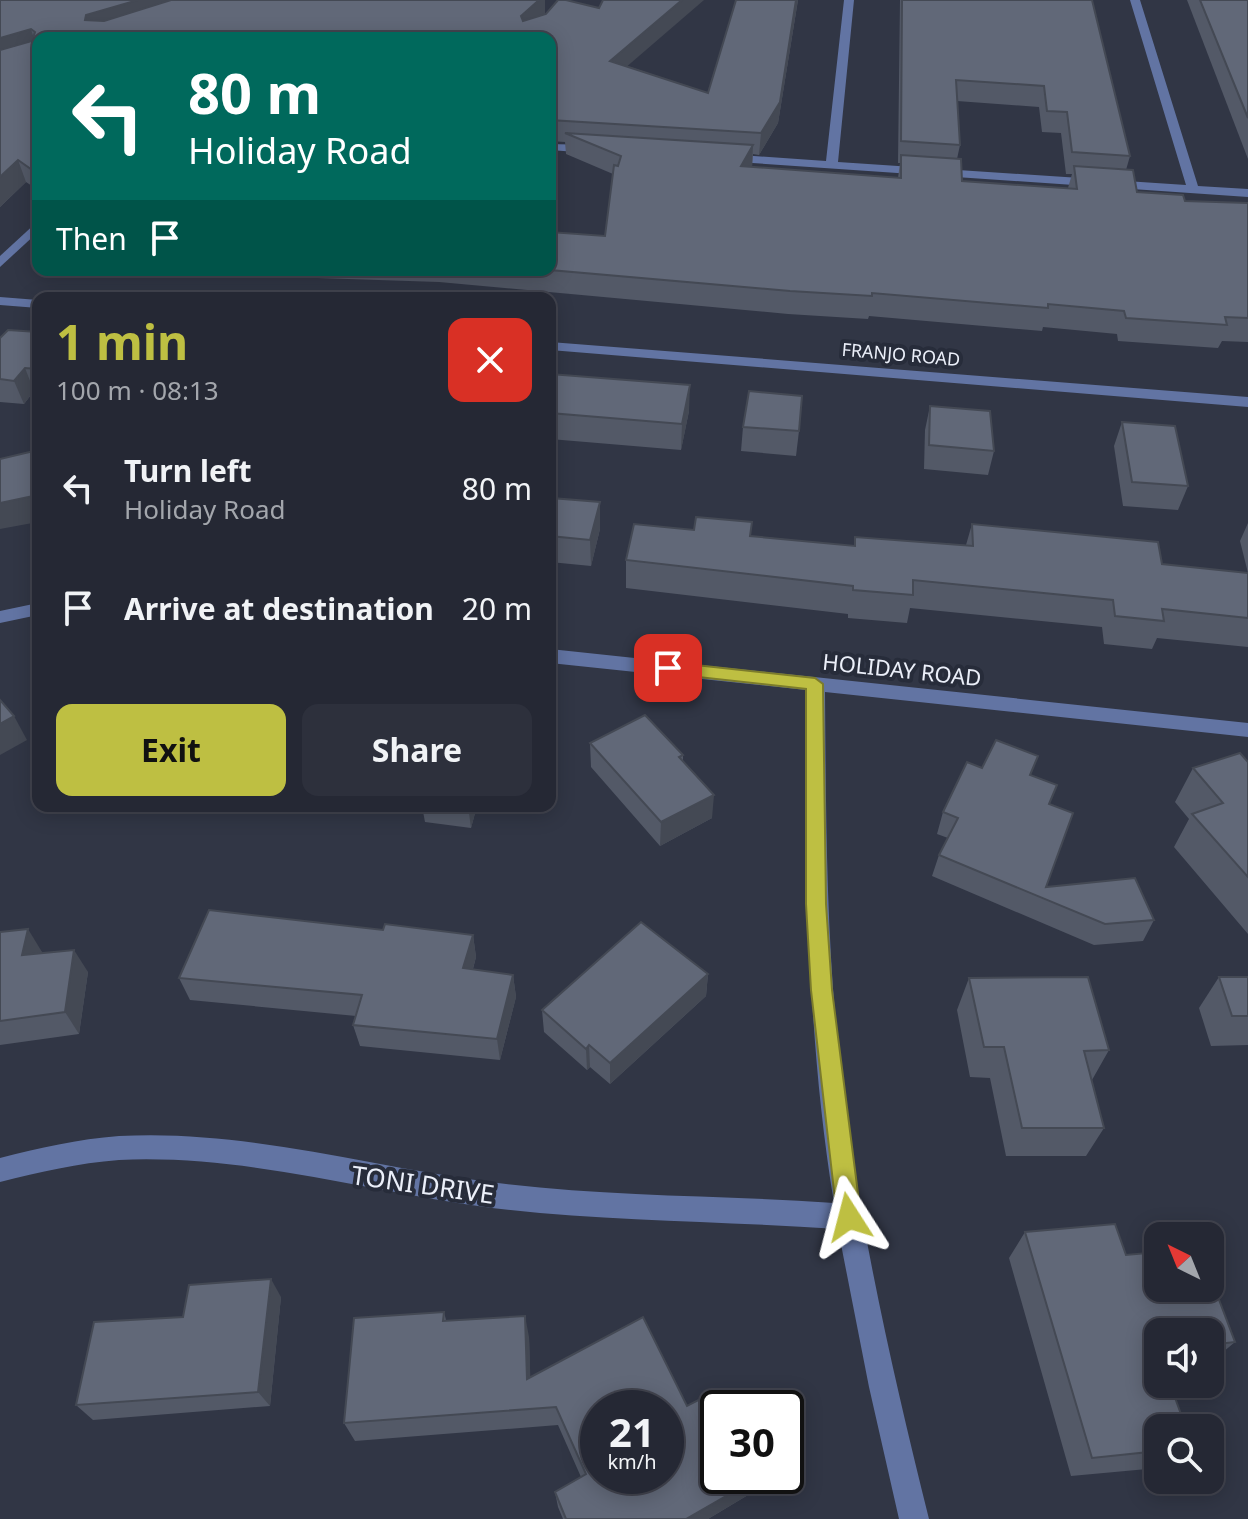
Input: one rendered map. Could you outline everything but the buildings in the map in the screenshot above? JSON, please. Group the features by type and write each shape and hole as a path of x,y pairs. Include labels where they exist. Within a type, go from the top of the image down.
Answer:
{"street":[{"path":"832,165 849,0"},
{"path":"1135,0 1193,189"},
{"path":"556,147 597,150"},
{"path":"707,157 1248,193"},
{"path":"0,263 32,231"},
{"path":"0,301 32,304"},
{"name":"FRANJO ROAD","path":"556,346 1248,402"},
{"path":"0,617 32,610"},
{"name":"HOLIDAY ROAD","path":"556,657 1248,730"},
{"path":"815,684 816,904 821,990 849,1217 875,1353 914,1519"},
{"name":"TONI DRIVE","path":"0,1170 75,1150 163,1146 507,1196 849,1217"}],"route":[{"path":"668,668 815,684 816,904 821,990 849,1217"}]}
